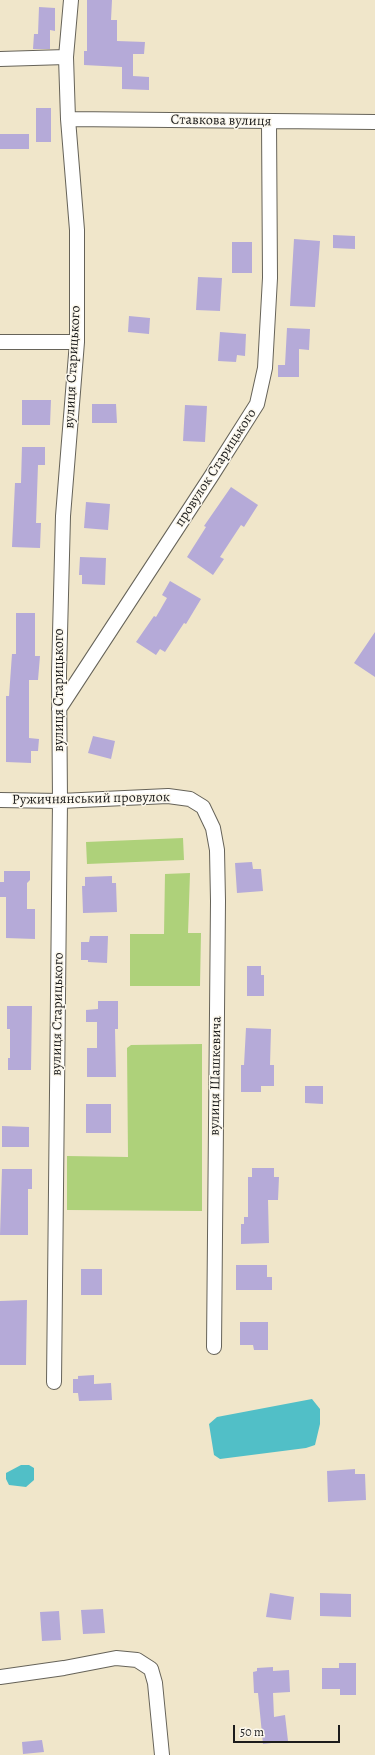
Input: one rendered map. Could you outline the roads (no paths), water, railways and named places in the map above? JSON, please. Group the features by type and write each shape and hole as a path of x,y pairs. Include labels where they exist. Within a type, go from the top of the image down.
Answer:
{"street":[{"name":"вулиця Старицького","path":"54,1382 60,801 59,672 63,516 77,342 77,230 68,119 66,57 71,0"},
{"path":"0,59 66,57"},
{"name":"Ставкова вулиця","path":"68,119 375,122"},
{"name":"провулок Старицького","path":"59,709 257,404 266,368 270,278 269,122"},
{"path":"0,342 77,342"},
{"path":"59,672 71,678 81,676"},
{"name":"Ружичнянський провулок","path":"0,800 60,801 168,796 190,799 204,807"},
{"name":"вулиця Шашкевича","path":"204,807 213,828 217,850 218,894 214,1347"},
{"path":"0,1677 64,1668 116,1658 137,1660 151,1669 155,1682 162,1755"}],"water":[{"path":"312,1399 320,1409 320,1424 315,1445 306,1448 220,1459 214,1455 209,1424 217,1417"},
{"path":"21,1465 29,1465 34,1468 34,1480 26,1487 9,1485 6,1479 6,1473"}]}
